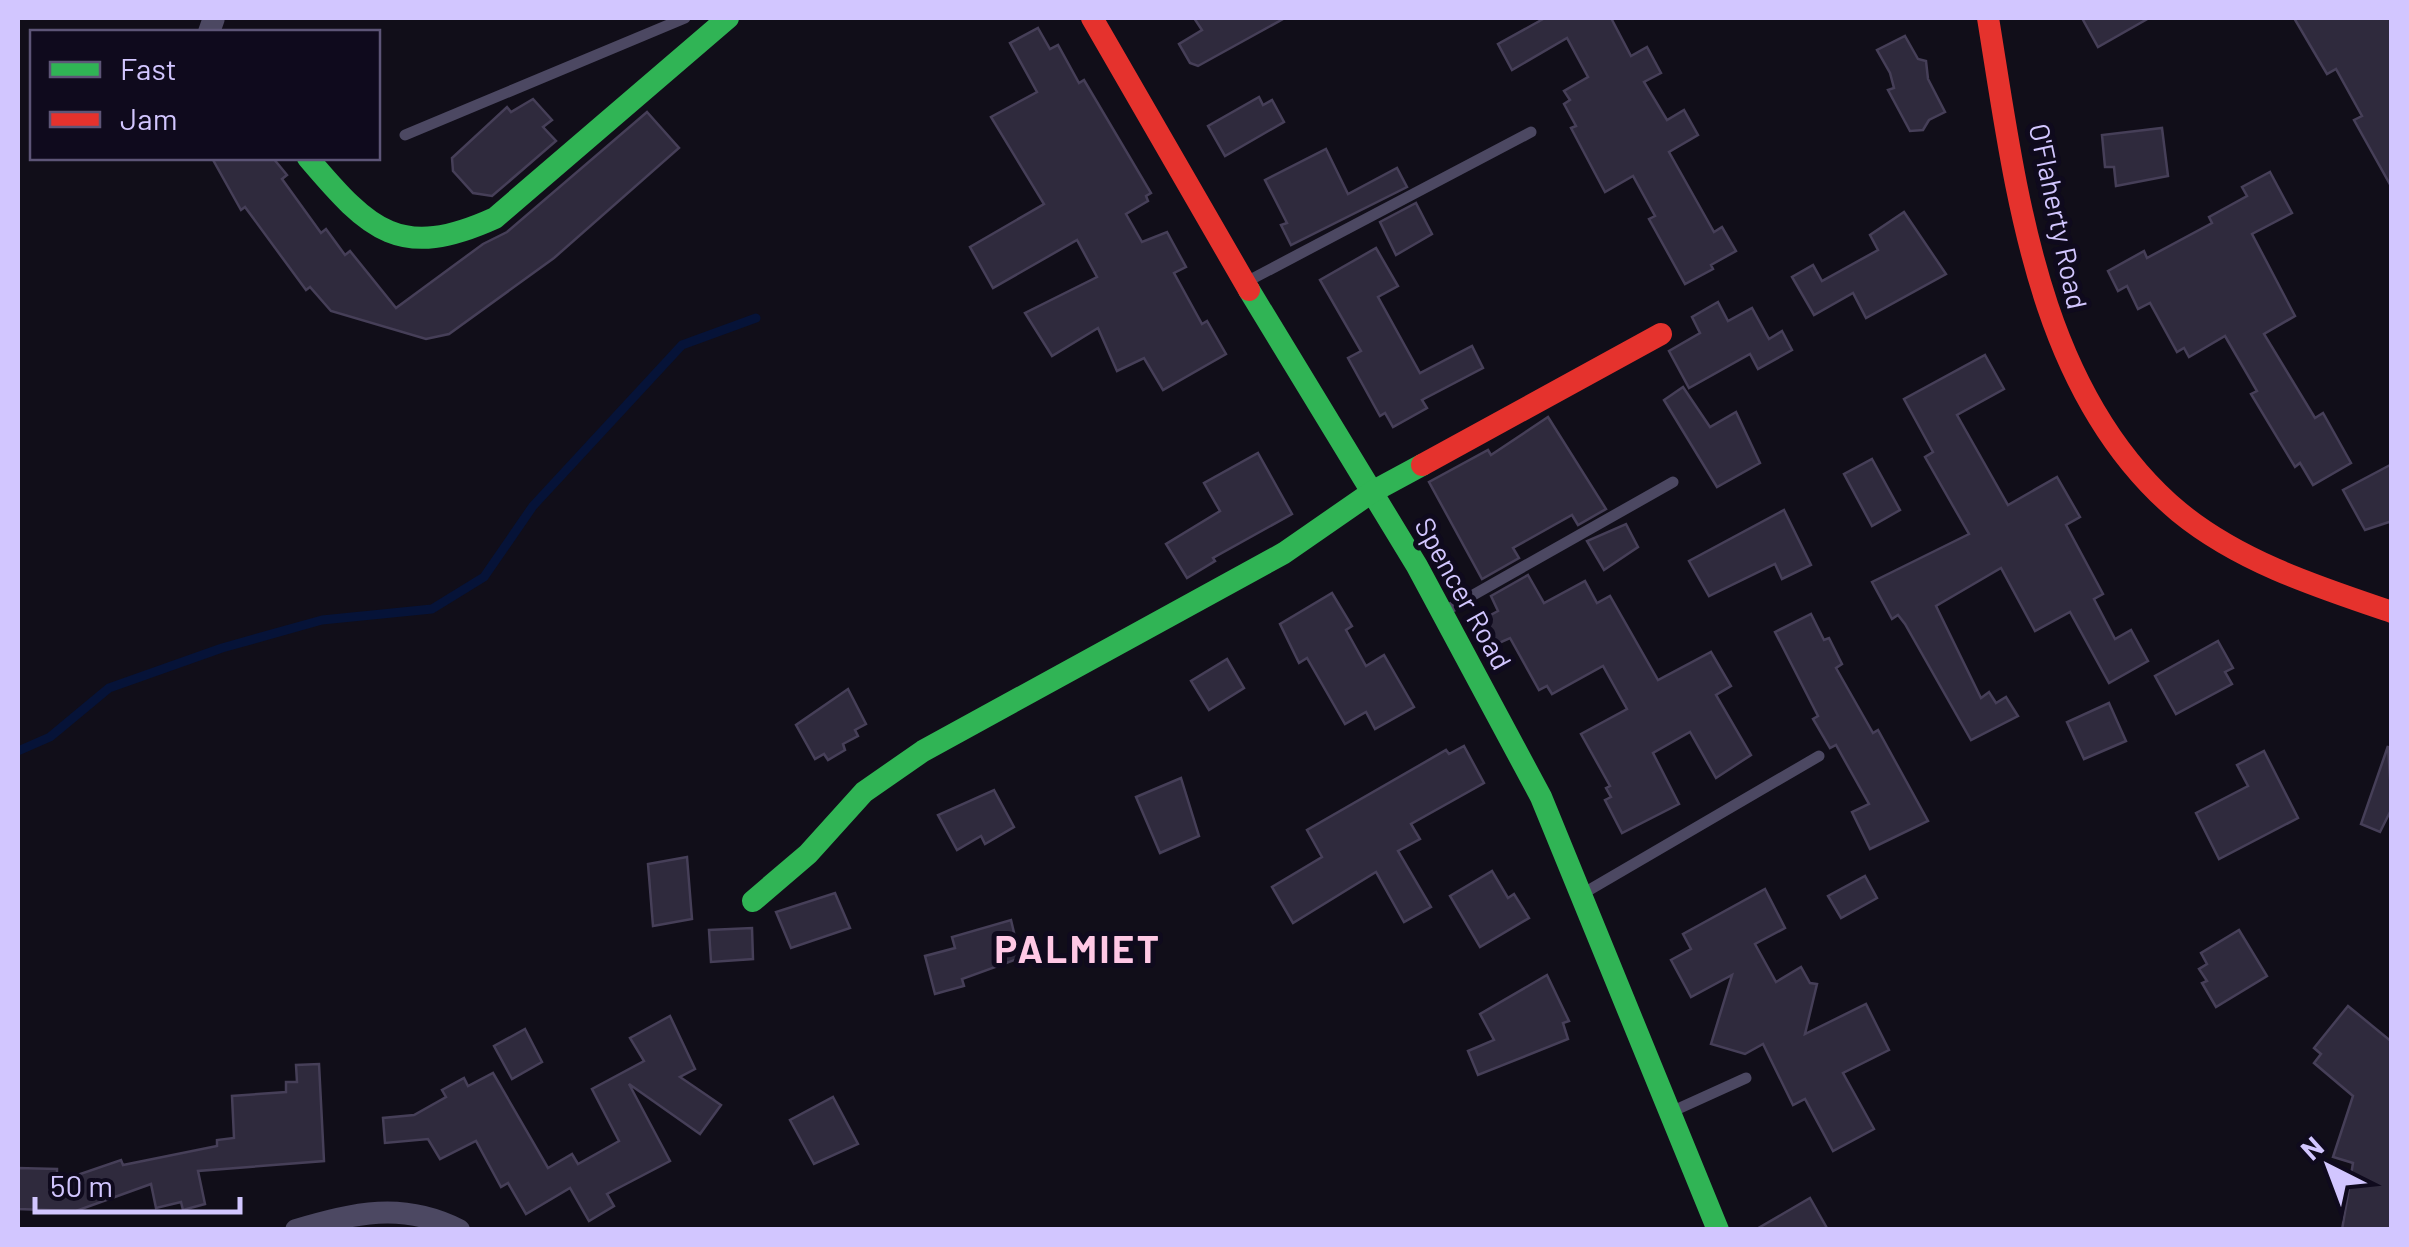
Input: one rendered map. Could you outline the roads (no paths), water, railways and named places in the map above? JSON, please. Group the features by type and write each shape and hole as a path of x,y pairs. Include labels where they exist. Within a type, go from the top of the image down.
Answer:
{"street":[{"path":"310,160 343,200 396,239 426,242 464,235 495,218 728,18"},
{"name":"Spencer Road","path":"1092,18 1372,492 1540,797 1667,1114 1718,1230"},
{"name":"O'Flaherty Road","path":"1988,18 2038,282 2063,354 2112,440 2172,504 2231,546 2291,576 2392,612"},
{"path":"753,901 808,854 864,792 892,770 1284,553 1372,492 1661,334"},
{"path":"296,1230 384,1209 410,1211 459,1230"}],"lane":[{"path":"405,135 685,18"},
{"path":"1245,282 1531,132"},
{"path":"1441,613 1673,482"},
{"path":"1581,896 1820,756"},
{"path":"1667,1114 1746,1078"}],"waterway":[{"path":"18,751 50,737 109,688 222,648 322,620 432,609 484,577 533,506 682,345 756,318"}],"district":[{"name":"PALMIET","path":"1078,948"}]}
